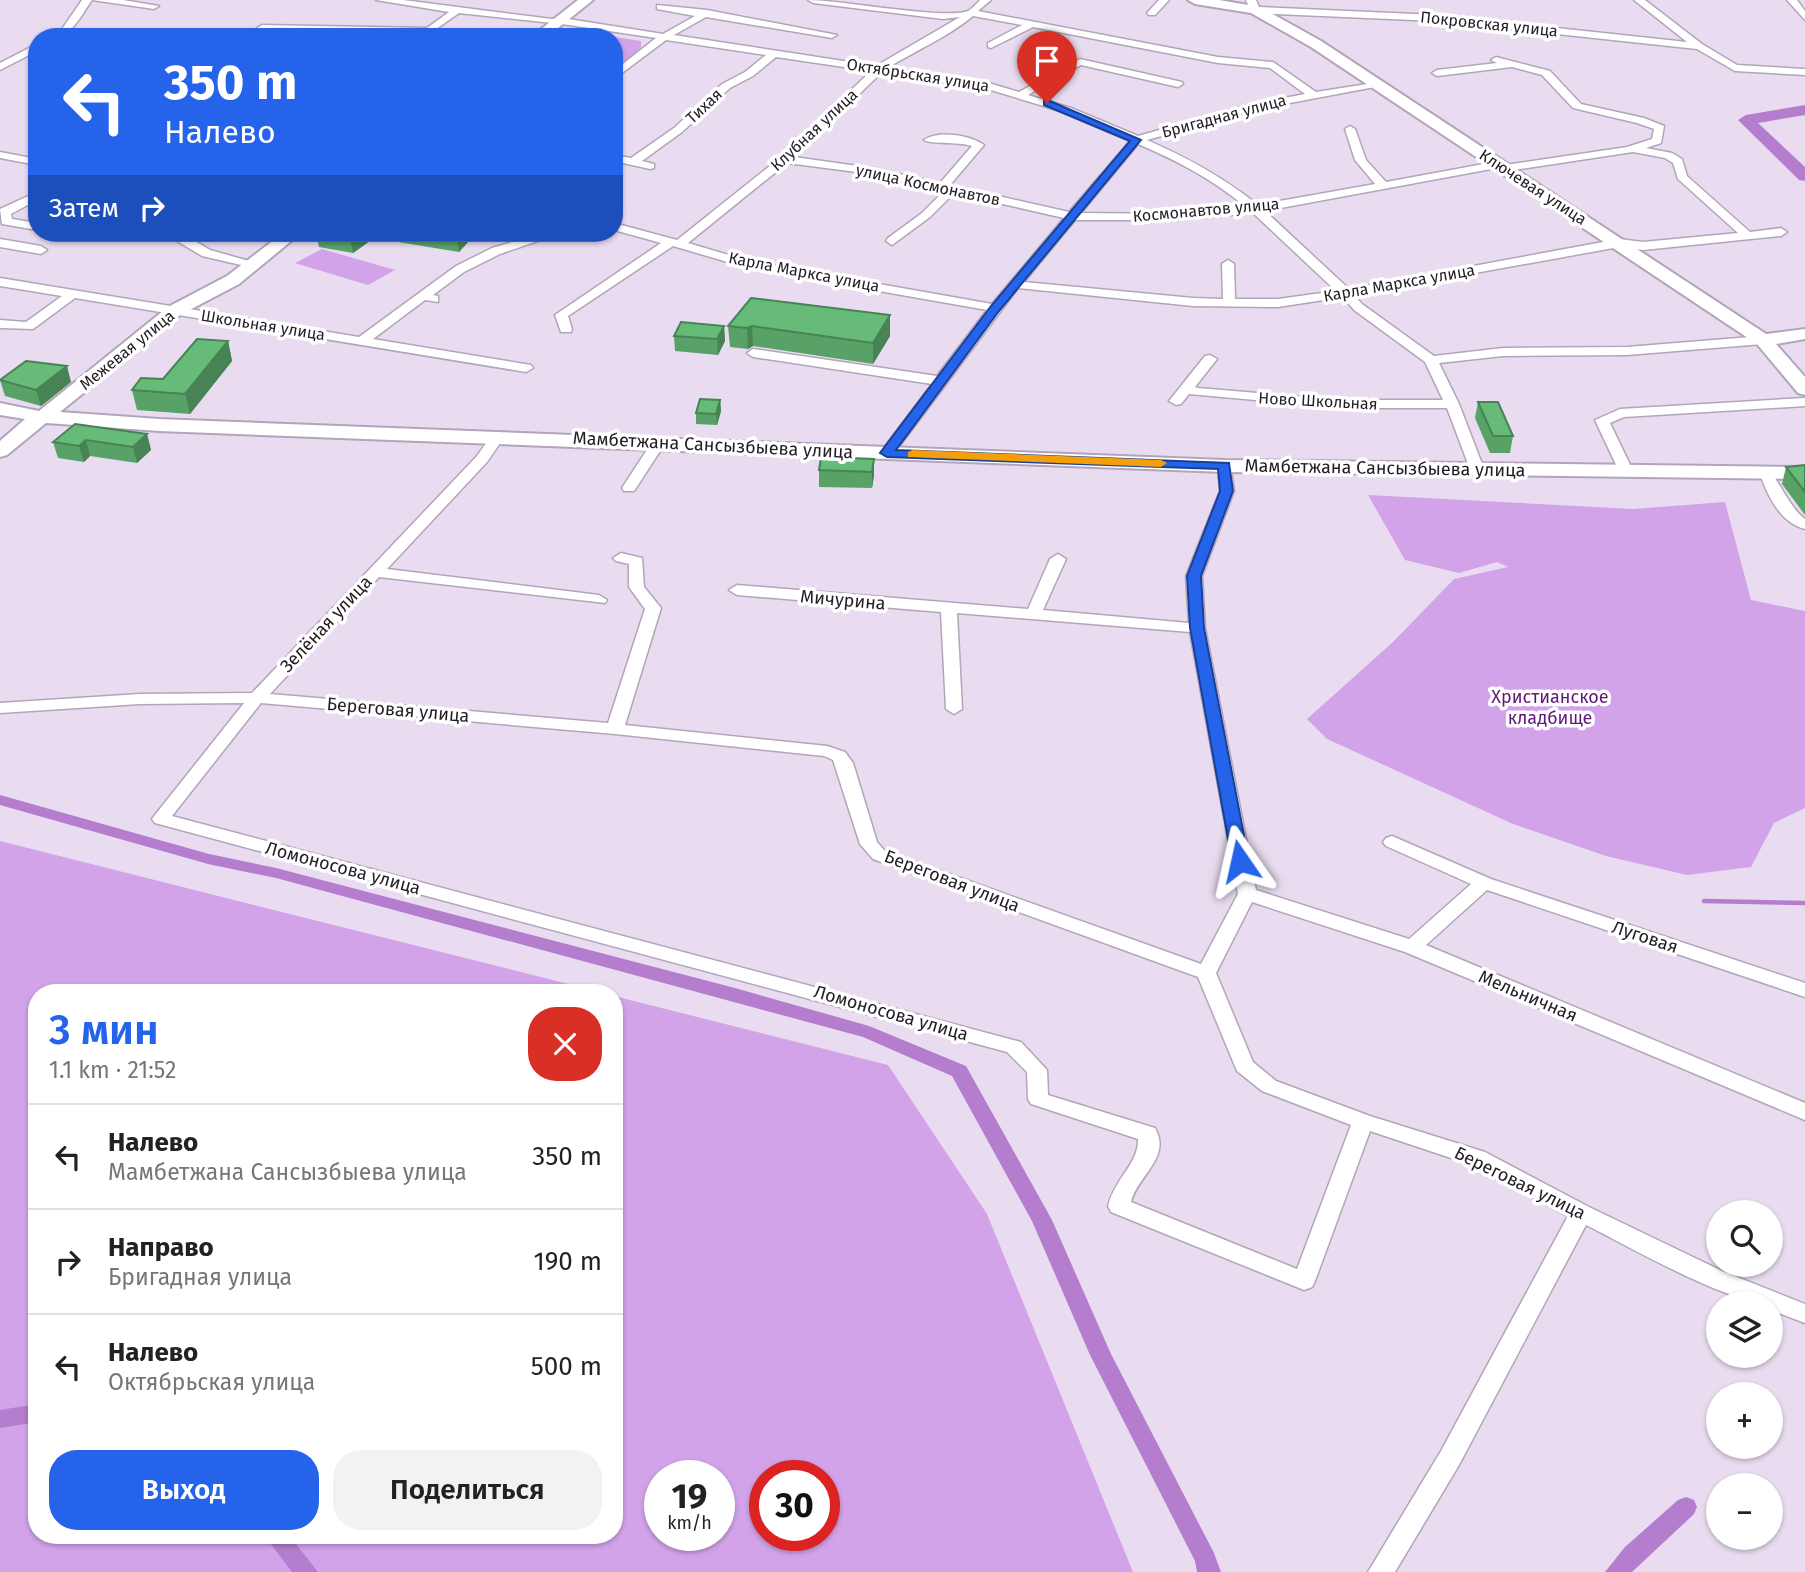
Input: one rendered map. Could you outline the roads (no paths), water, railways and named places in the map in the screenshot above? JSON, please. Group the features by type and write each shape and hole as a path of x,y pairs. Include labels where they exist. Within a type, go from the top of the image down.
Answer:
{"street":[{"path":"67,28 86,0"},
{"path":"96,0 154,6"},
{"name":"Октябрьская улица","path":"381,0 599,28"},
{"path":"549,28 586,0"},
{"path":"813,0 931,15 973,13 1218,60 1273,65 1312,94"},
{"name":"Клубная улица","path":"566,329 561,315 675,243 785,159 880,68 933,36 954,27 986,0"},
{"path":"1152,13 1164,0"},
{"name":"Покровская улица","path":"1195,0 1387,14 1699,46"},
{"path":"1381,0 1389,9 1387,14"},
{"path":"1639,0 1699,46 1735,68 1805,72"},
{"path":"1792,0 1805,18"},
{"name":"Ключевая улица","path":"1253,5 1503,166 1763,340 1805,389"},
{"path":"660,6 832,35"},
{"path":"433,28 457,10"},
{"path":"623,69 664,37 707,13"},
{"path":"991,45 1030,25"},
{"name":"Октябрьская улица","path":"623,31 992,87 1067,110 1187,161 1223,183 1256,209 1346,293 1357,307 1431,360 1478,469"},
{"path":"0,67 28,52"},
{"name":"Тихая","path":"634,162 678,130 726,86 750,74 775,53"},
{"path":"0,58 28,61"},
{"path":"1496,60 1546,73 1577,106 1640,120 1660,128 1657,141 1632,149"},
{"path":"1021,95 1080,62 1178,84"},
{"path":"1437,73 1516,64"},
{"name":"Бригадная улица","path":"1136,140 1252,107 1376,84"},
{"path":"1350,129 1355,154 1383,185"},
{"path":"892,241 926,215 979,145 958,138 929,141"},
{"path":"887,453 995,308 1136,140"},
{"path":"1632,149 1668,155 1678,161 1682,177 1747,235"},
{"name":"Космонавтов улица","path":"1070,216 1176,217 1256,209 1383,185 1632,149"},
{"path":"0,155 28,160"},
{"name":"улица Космонавтов","path":"785,159 872,171 1070,216"},
{"path":"623,160 650,166"},
{"path":"28,200 3,213 6,222 28,226"},
{"name":"Карла Маркса улица","path":"623,229 748,264 995,308"},
{"name":"Карла Маркса улица","path":"1015,284 1101,295 1278,303 1619,243 1643,246 1781,232"},
{"path":"188,242 206,253 254,264"},
{"name":"Межевая улица","path":"0,451 174,310 233,280 282,242"},
{"path":"362,341 429,298 460,269 496,251 526,242"},
{"path":"0,243 41,250"},
{"path":"1228,264 1229,302"},
{"name":"Школьная улица","path":"0,282 526,368"},
{"path":"0,324 29,326 72,294"},
{"path":"1431,360 1503,352 1627,351 1805,334"},
{"path":"753,353 941,381"},
{"path":"1176,401 1210,359"},
{"name":"Ново Школьная","path":"1185,387 1195,392 1290,401 1452,404"},
{"path":"1626,471 1602,421 1613,419 1620,413 1805,402"},
{"name":"Мамбетжана Сансызбыева улица","path":"0,409 43,417 159,425 659,442 1224,466 1805,473"},
{"name":"Зелёная улица","path":"161,819 257,698 482,459 498,436"},
{"path":"629,488 659,442"},
{"path":"1206,973 1247,894 1197,628 1194,576 1227,491 1224,466"},
{"path":"1766,474 1775,496 1795,520 1805,525"},
{"path":"615,729 653,608 637,592 634,577 637,561 621,558"},
{"path":"1034,613 1058,559"},
{"path":"374,572 599,600"},
{"name":"Мичурина","path":"737,590 949,610 1034,613 1197,628"},
{"path":"949,610 954,709"},
{"name":"Береговая улица","path":"0,708 140,699 257,698 615,729 827,751 844,763 869,844 879,855 1206,973 1244,1066 1269,1086 1363,1121 1477,1158 1581,1213 1714,1277 1805,1314"},
{"name":"Ломоносова улица","path":"161,819 1014,1047 1037,1070 1038,1099 1148,1134 1149,1153 1123,1190 1119,1206 1304,1281 1363,1121"},
{"name":"Луговая","path":"1392,842 1484,883 1805,990"},
{"path":"1412,947 1484,883"},
{"name":"Мельничная","path":"1247,894 1412,947 1805,1112"},
{"path":"1381,1572 1450,1458 1581,1213"}],"waterway":[{"path":"1805,110 1746,120 1805,176"},
{"path":"0,800 208,859 276,873 735,994 869,1032 959,1071 1042,1220 1101,1355 1206,1560 1209,1572"},
{"path":"1704,901 1805,903"},
{"path":"0,1419 28,1414"},
{"path":"1617,1572 1633,1554 1686,1507"},
{"path":"283,1544 306,1572"}],"park label":[{"name":"Христианское кладбище","path":"1550,707"}]}
